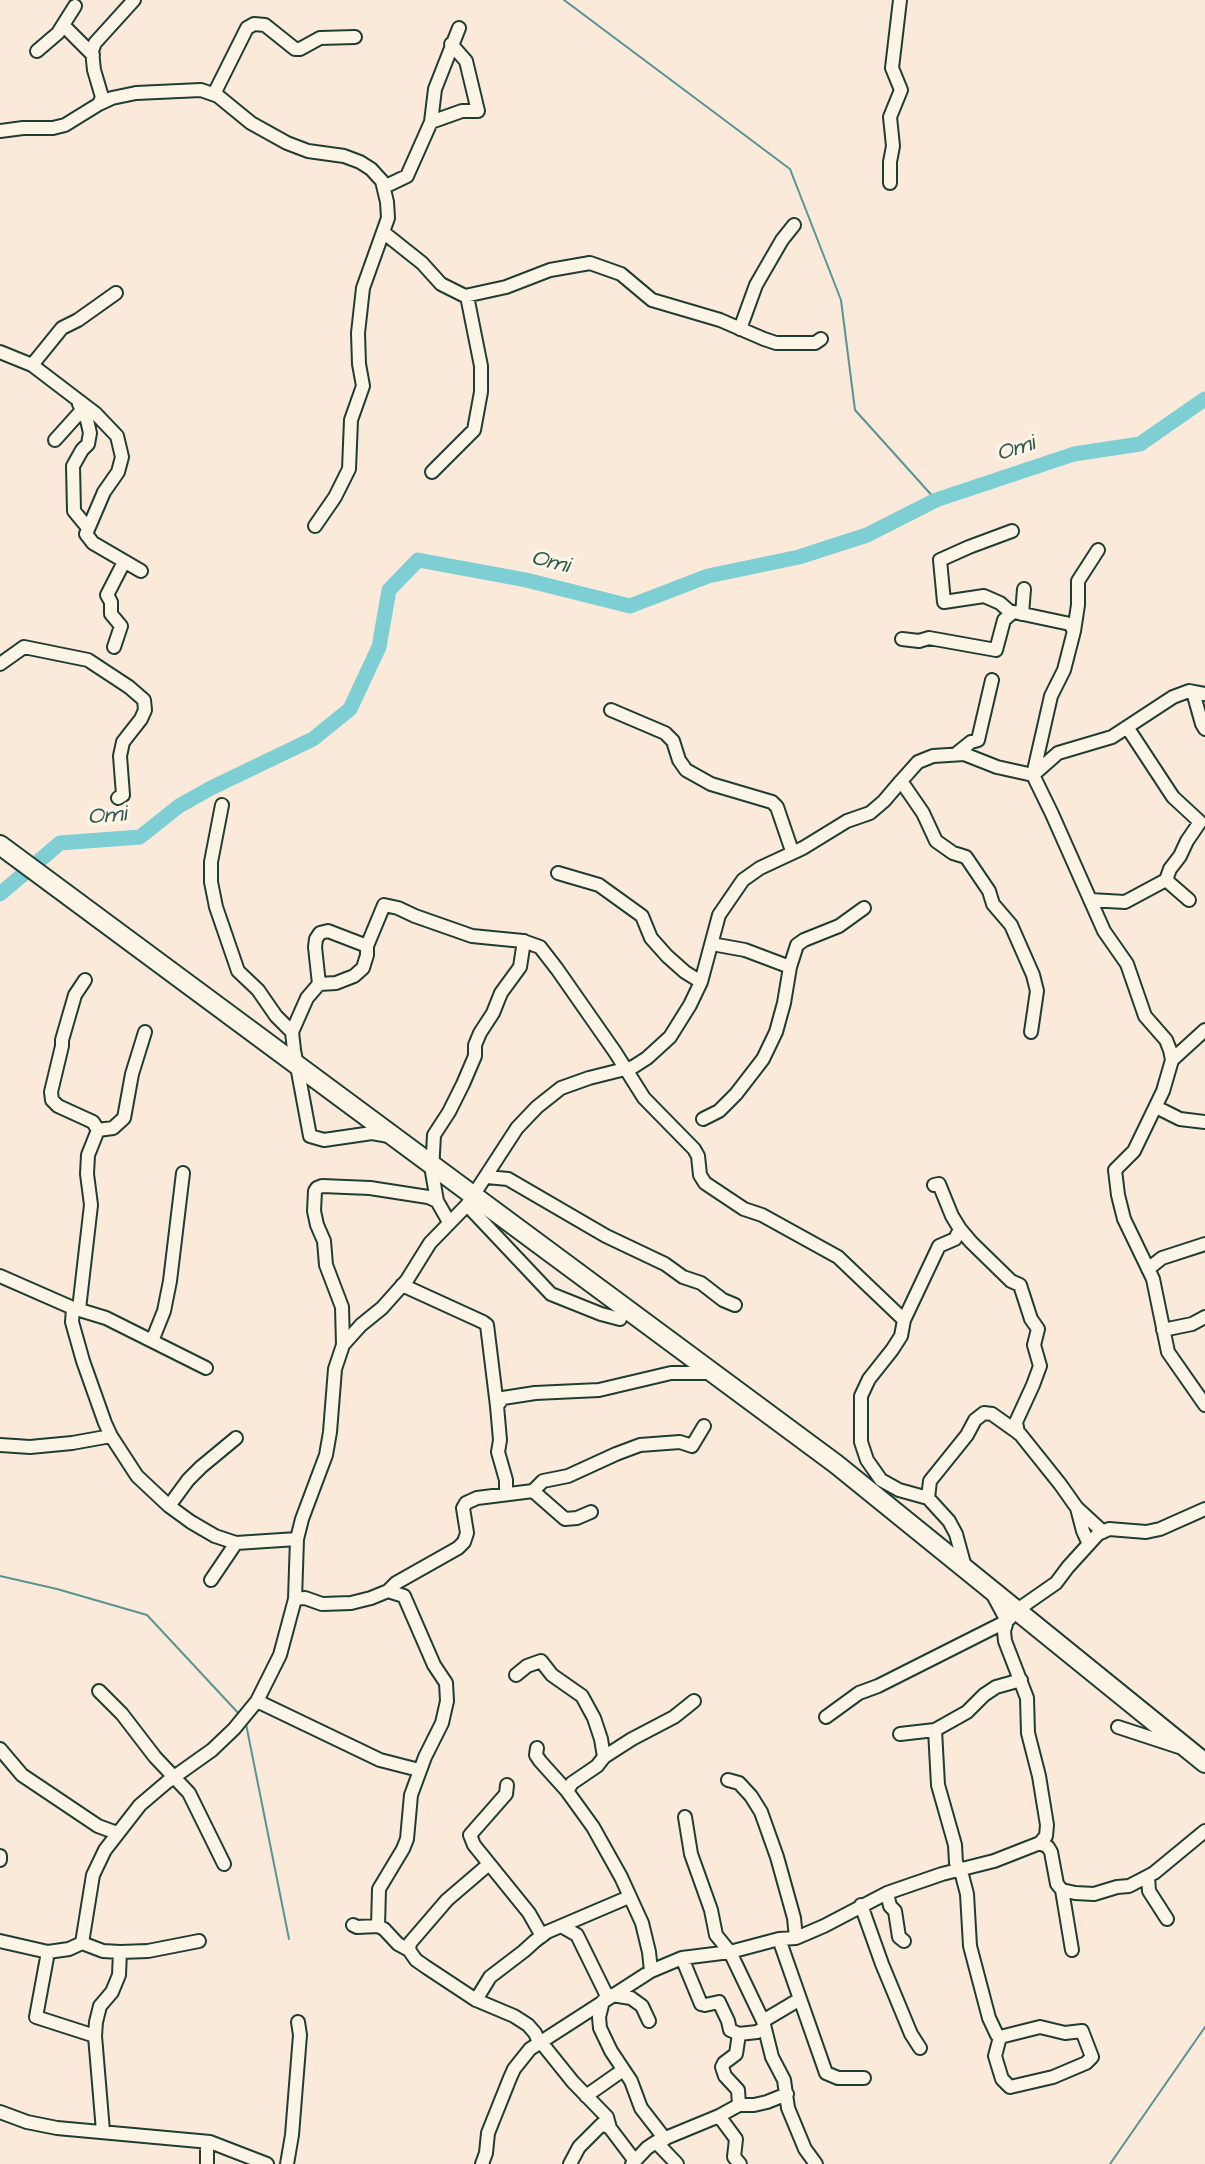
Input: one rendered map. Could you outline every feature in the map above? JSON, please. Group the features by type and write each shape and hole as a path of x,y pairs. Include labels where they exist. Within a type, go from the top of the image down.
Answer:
{"highway":[{"path":"0,845 836,1464 1205,1763"}],"street":[{"path":"99,104 102,97 94,70 95,43 134,0"},
{"path":"890,183 893,146 890,117 901,90 892,68 900,0"},
{"path":"37,51 58,33 75,6"},
{"path":"214,94 247,28 254,24 265,26 295,49 300,49 320,38 355,37"},
{"path":"63,25 93,55"},
{"path":"384,187 407,176 431,122 435,89 459,28"},
{"path":"431,122 462,111 478,111 466,61 451,44"},
{"path":"0,131 53,128 65,125 112,98 136,93 201,90 214,94 251,123 297,148 344,156 360,162 371,169 381,181 387,202 388,218 363,288 358,333 363,386 351,420 350,469 315,526"},
{"path":"740,329 756,285 782,240 794,225"},
{"path":"383,232 422,263 441,284 467,296 506,287 550,270 590,263 621,274 652,300 699,313 776,343 815,343 821,339"},
{"path":"32,365 62,328 78,320 116,293"},
{"path":"432,472 474,430 481,392 481,366 467,296"},
{"path":"0,352 32,365 95,413 117,436 122,457 118,472 104,492 86,534 93,543 141,571"},
{"path":"75,398 90,433 88,444 73,466 74,511 88,528"},
{"path":"55,440 82,410"},
{"path":"1012,531 940,560 944,602 984,596 1018,613 1070,624 1074,631"},
{"path":"1098,550 1078,581 1078,605 1074,631 1064,670 1051,696 1033,776 1104,931 1127,964 1145,1016 1166,1040 1170,1050 1172,1060 1156,1107 1134,1151 1115,1170 1124,1219 1153,1279 1168,1352 1205,1405"},
{"path":"114,647 121,626 111,614 111,602 107,595 124,562"},
{"path":"902,639 919,641 929,638 996,650 1004,620 1018,613 1024,589"},
{"path":"0,664 24,647 88,660 129,687 144,700 145,710 141,719 123,742 120,756 123,795 118,798"},
{"path":"956,754 963,747 978,740 992,680"},
{"path":"1033,776 1058,753 1112,737 1173,697 1188,691 1199,693 1202,724 1205,729"},
{"path":"611,710 665,733 673,741 679,760 686,770 711,784 735,789 772,802 777,807 792,851"},
{"path":"1090,900 1125,902 1166,880 1170,869 1200,822 1173,797 1127,727"},
{"path":"82,1943 93,1875 105,1850 140,1805 212,1750 234,1729 257,1701 280,1655 295,1599 297,1539 302,1519 326,1455 335,1369 344,1345 361,1325 382,1308 402,1285 430,1243 467,1205 517,1128 537,1107 561,1088 633,1067 647,1058 670,1037 701,982 719,915 743,880 760,868 792,851 803,848 847,821 870,813 884,801 918,762 933,756 963,754 997,767 1033,776"},
{"path":"901,781 923,813 936,841 953,853 966,857 988,891 993,904 1011,925 1033,975 1037,991 1031,1032"},
{"path":"222,805 211,862 211,882 216,907 238,971 258,990 276,1016 292,1032"},
{"path":"558,873 599,885 642,916 651,938 667,956 701,982"},
{"path":"1166,880 1189,900"},
{"path":"432,1172 417,1149 389,1136 372,1133 324,1140 310,1136 294,1050 292,1032 307,998 319,984 336,982 354,976 363,968 367,946 384,905 398,908 472,936 525,941 540,947 615,1052 644,1098 694,1149 698,1156 700,1175 705,1183 744,1209 762,1215 838,1257 876,1296 904,1320"},
{"path":"703,1119 719,1111 736,1094 763,1059 776,1032 797,945 839,926 864,908"},
{"path":"319,984 315,947 320,933 328,931 367,946"},
{"path":"449,1222 437,1202 432,1172 434,1135 463,1084 475,1056 475,1045 480,1033 493,1013 501,993 520,967 525,941"},
{"path":"712,944 745,950 790,967"},
{"path":"85,980 75,995 62,1040 51,1092 52,1100 58,1106 93,1122 98,1131"},
{"path":"1172,1060 1205,1030"},
{"path":"98,1131 113,1128 124,1118 132,1074 145,1032"},
{"path":"1156,1107 1180,1119 1205,1122"},
{"path":"98,1131 88,1155 87,1174 91,1205 72,1322 82,1361 111,1436 137,1476 169,1506 205,1531 236,1544 297,1539"},
{"path":"152,1341 166,1301 183,1173"},
{"path":"487,1177 508,1179 606,1236 665,1264 683,1277 701,1283 723,1300 735,1305"},
{"path":"934,1185 939,1184 960,1229 1000,1271 1011,1281 1020,1285 1031,1319 1038,1329 1034,1345 1040,1366 1016,1422 1018,1433"},
{"path":"344,1345 342,1307 326,1265 324,1241 317,1226 314,1211 315,1191 322,1186 382,1189 428,1197 437,1202"},
{"path":"467,1205 551,1294 620,1320"},
{"path":"960,1229 954,1239 939,1246 904,1320 901,1336 869,1379 861,1396 861,1442 867,1461 881,1480 899,1490 928,1498 949,1521 956,1534 965,1567 989,1587 1007,1621 1004,1631 1005,1641 1027,1698 1028,1733 1040,1776 1047,1825 1044,1842 1051,1852 1057,1884 1062,1890 1072,1950"},
{"path":"1148,1269 1162,1258 1205,1244"},
{"path":"0,1276 106,1318 206,1368"},
{"path":"402,1285 487,1325 500,1440 498,1452 506,1480 506,1493"},
{"path":"1163,1330 1192,1324 1205,1317"},
{"path":"497,1406 503,1398 518,1395 599,1390 671,1373 726,1373"},
{"path":"928,1498 930,1481 961,1443 975,1420 984,1413 992,1414 1018,1433 1077,1508 1102,1532"},
{"path":"295,1599 305,1598 322,1604 351,1603 388,1591 396,1583 458,1548 464,1542 467,1533 463,1508 466,1503 477,1498 533,1491 543,1481 568,1476 640,1445 680,1442 692,1446 704,1426"},
{"path":"0,1445 30,1447 111,1436"},
{"path":"169,1506 194,1473 236,1438"},
{"path":"533,1491 565,1520 591,1512"},
{"path":"1077,1508 1088,1542"},
{"path":"826,1717 859,1693 878,1686 1007,1621 1020,1608 1056,1583 1088,1542 1102,1532 1109,1529 1146,1532 1160,1529 1205,1509"},
{"path":"211,1580 236,1544"},
{"path":"378,1926 379,1888 398,1860 407,1839 408,1807 419,1770 442,1723 447,1701 446,1683 434,1665 404,1596 388,1591"},
{"path":"516,1675 526,1666 541,1661 552,1675 582,1696 594,1718 604,1757"},
{"path":"900,1734 934,1730 967,1712 996,1687 1021,1680"},
{"path":"99,1691 116,1707 155,1757 189,1794 224,1864"},
{"path":"257,1701 381,1760 419,1770"},
{"path":"567,1791 572,1783 597,1766 604,1757 674,1717 694,1701"},
{"path":"1118,1727 1205,1757"},
{"path":"934,1730 938,1785 956,1845 956,1863 962,1871 967,1894 970,1946 989,2018 1000,2037"},
{"path":"537,1748 536,1755 544,1768 549,1770 567,1791 593,1827 608,1853 642,1923 651,1971"},
{"path":"0,1749 22,1775 98,1826 117,1833"},
{"path":"728,1780 739,1783 752,1796 761,1812 786,1889 796,1938"},
{"path":"507,1785 506,1794 470,1835 474,1845 529,1913 542,1936"},
{"path":"685,1817 691,1854 711,1910 716,1935 730,1952 763,2024 772,2057 784,2080 788,2108 804,2150 816,2164"},
{"path":"1062,1890 1094,1894 1129,1886 1148,1877 1205,1831"},
{"path":"482,2164 486,2153 488,2133 514,2069 530,2049 651,1971 682,1958 730,1952 778,1939 796,1938 887,1893 942,1874 994,1862 1044,1842"},
{"path":"409,1950 410,1943 447,1900 489,1864"},
{"path":"1148,1877 1149,1891 1167,1919"},
{"path":"887,1893 890,1906 895,1911 899,1937 904,1941"},
{"path":"476,2000 490,1977 542,1936 629,1897"},
{"path":"861,1905 882,1964 911,2034 920,2048"},
{"path":"353,1925 357,1927 378,1926 384,1929 416,1959 476,2000 514,2016 528,2025 560,2068 607,2117 610,2128 634,2162 647,2148 739,2105 754,2105 787,2094"},
{"path":"563,1927 577,1935 608,1998"},
{"path":"778,1939 826,2073 837,2078 864,2078"},
{"path":"0,1941 48,1952 69,1949 82,1943 103,1951 120,1952 148,1951 199,1941"},
{"path":"48,1952 36,2018 95,2036"},
{"path":"103,2131 95,2036 100,2006 112,1992 119,1975 120,1952"},
{"path":"682,1958 701,2004 718,2002 730,2030 739,2034 757,2032 763,2024 800,1999"},
{"path":"608,1998 631,1998 642,2006 649,2021"},
{"path":"608,1998 599,2017 600,2028 611,2051 631,2081 641,2108 677,2164"},
{"path":"287,2164 292,2134 300,2036 298,2022"},
{"path":"1040,2027 1065,2033 1082,2031 1092,2057 1086,2063 1053,2077 1010,2087 1002,2079 995,2056 1000,2037 1040,2027"},
{"path":"739,2034 736,2054 722,2067 725,2076 738,2090 739,2105"},
{"path":"586,2096 623,2070"},
{"path":"0,2112 27,2122 57,2128 210,2142 267,2164"},
{"path":"719,2116 736,2139 734,2157 740,2164"},
{"path":"570,2164 579,2146 602,2124 610,2128"},
{"path":"207,2164 207,2144 210,2142"}],"waterway":[{"path":"564,0 790,169 841,300 855,410 936,500"},
{"name":"Omi","path":"0,894 60,843 140,837 179,806 313,739 350,709 379,647 389,590 418,560 526,580 630,606 708,576 799,557 867,535 936,500 1074,454 1140,444 1205,399"},
{"path":"0,1576 57,1589 147,1615 241,1716"},
{"path":"246,1724 289,1939"},
{"path":"1110,2164 1205,2027"}]}
